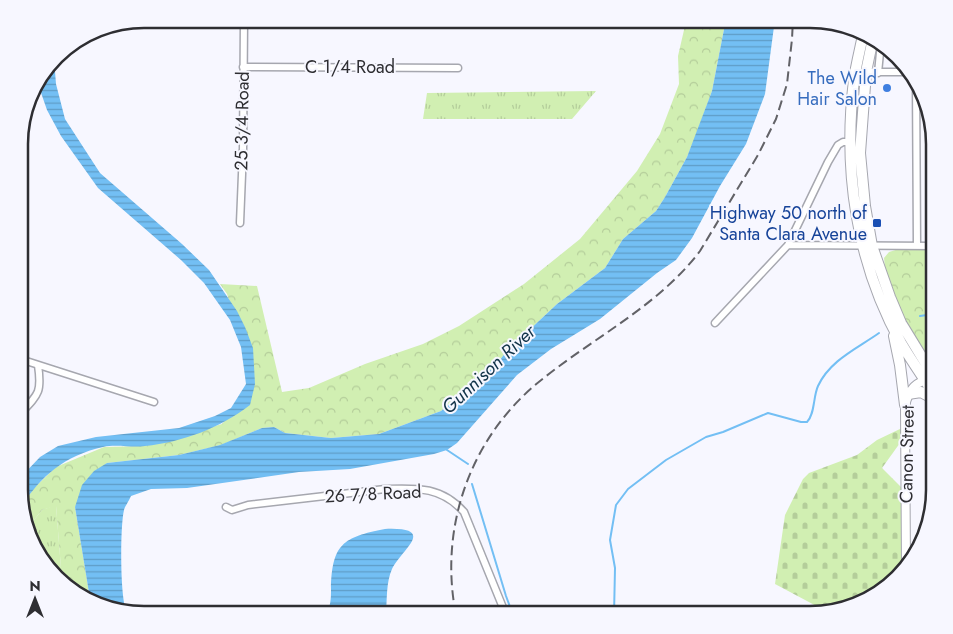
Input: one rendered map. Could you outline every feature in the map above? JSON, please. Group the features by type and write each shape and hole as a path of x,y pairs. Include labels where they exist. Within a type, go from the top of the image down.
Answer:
{"highway":[{"path":"855,156 850,142 854,78 863,40"},
{"path":"866,42 862,58 866,72"},
{"path":"855,156 871,45"},
{"path":"854,78 858,86 854,147 855,208 867,246 901,323 925,370"},
{"path":"867,246 870,272 891,323 901,344 925,373"},
{"path":"891,323 900,365 905,405"},
{"path":"908,394 920,392 925,394"}],"street":[{"name":"25 3/4 Road","path":"240,223 243,150 244,28"},
{"path":"878,73 880,51"},
{"name":"C 1/4 Road","path":"243,67 458,68"},
{"path":"866,72 901,72"},
{"path":"916,97 917,246"},
{"path":"715,323 788,245 838,145 843,142 850,142"},
{"path":"788,245 925,246"},
{"path":"28,362 154,402"},
{"path":"28,405 41,384 38,365"},
{"name":"Canon Street","path":"906,555 905,405 908,394 914,385 925,380"},
{"name":"26 7/8 Road","path":"226,507 232,510 248,505 384,489 437,492 453,501 464,512 502,606"}],"green space":[{"path":"684,28 724,28 712,91 687,157 665,197 656,211 623,239 605,268 557,304 507,351 494,367 441,411 379,434 331,438 285,433 274,427 262,428 221,445 179,455 107,463 75,507 89,593 61,573 56,506 42,510 32,523 28,497 34,488 56,467 104,447 145,446 222,424 255,384 227,294 220,284 257,286 282,392 309,388 365,364 423,344 459,326 524,284 580,239 637,171 660,134 679,84 678,56"},
{"path":"596,91 572,119 423,119 427,93"},
{"path":"902,248 925,248 925,354 901,315 885,268 884,258 889,252"},
{"path":"902,428 900,443 882,468 902,488 902,561 880,583 861,595 832,604 816,606 775,584 785,515 803,479 809,473 857,455 877,440"},
{"path":"56,505 61,573 43,549 32,523 42,510"}],"water":[{"path":"724,28 774,28 765,94 746,144 720,186 692,238 676,260 600,319 551,349 517,375 457,443 447,450 434,454 350,469 299,472 187,488 151,489 131,496 124,510 122,530 121,561 125,604 89,593 75,507 82,485 94,471 107,463 179,455 220,445 262,428 274,427 285,433 331,438 379,434 441,411 494,367 507,351 557,304 605,268 623,239 656,211 687,157 712,91"},
{"path":"55,68 56,84 65,119 100,173 209,270 237,311 253,348 255,384 250,405 214,427 200,433 159,444 103,447 89,451 55,468 28,496 28,470 40,457 58,446 96,437 179,428 215,416 231,408 246,384 241,347 230,320 204,283 181,260 98,188 61,136 47,110 40,90"},
{"path":"385,529 401,529 410,532 413,536 412,541 390,574 386,606 329,606 332,574 337,552 350,540"}],"waterway":[{"path":"920,316 925,315"},
{"path":"614,606 615,568 610,540 616,505 628,489 666,460 706,437 768,413 807,422 810,419 815,395 823,377 845,355 879,333"},
{"path":"447,450 468,464"},
{"path":"472,484 510,606"}],"railway":[{"path":"455,606 452,581 452,548 457,515 466,483 480,453 498,425 519,400 545,377 647,304 666,288 700,251 758,155 776,119 787,84 793,28"}],"place":[{"name":"The Wild Hair Salon","path":"887,88"},
{"name":"Highway 50 north of Santa Clara Avenue","path":"877,223"}],"water label":[{"name":"Gunnison River","path":"488,369"}]}
